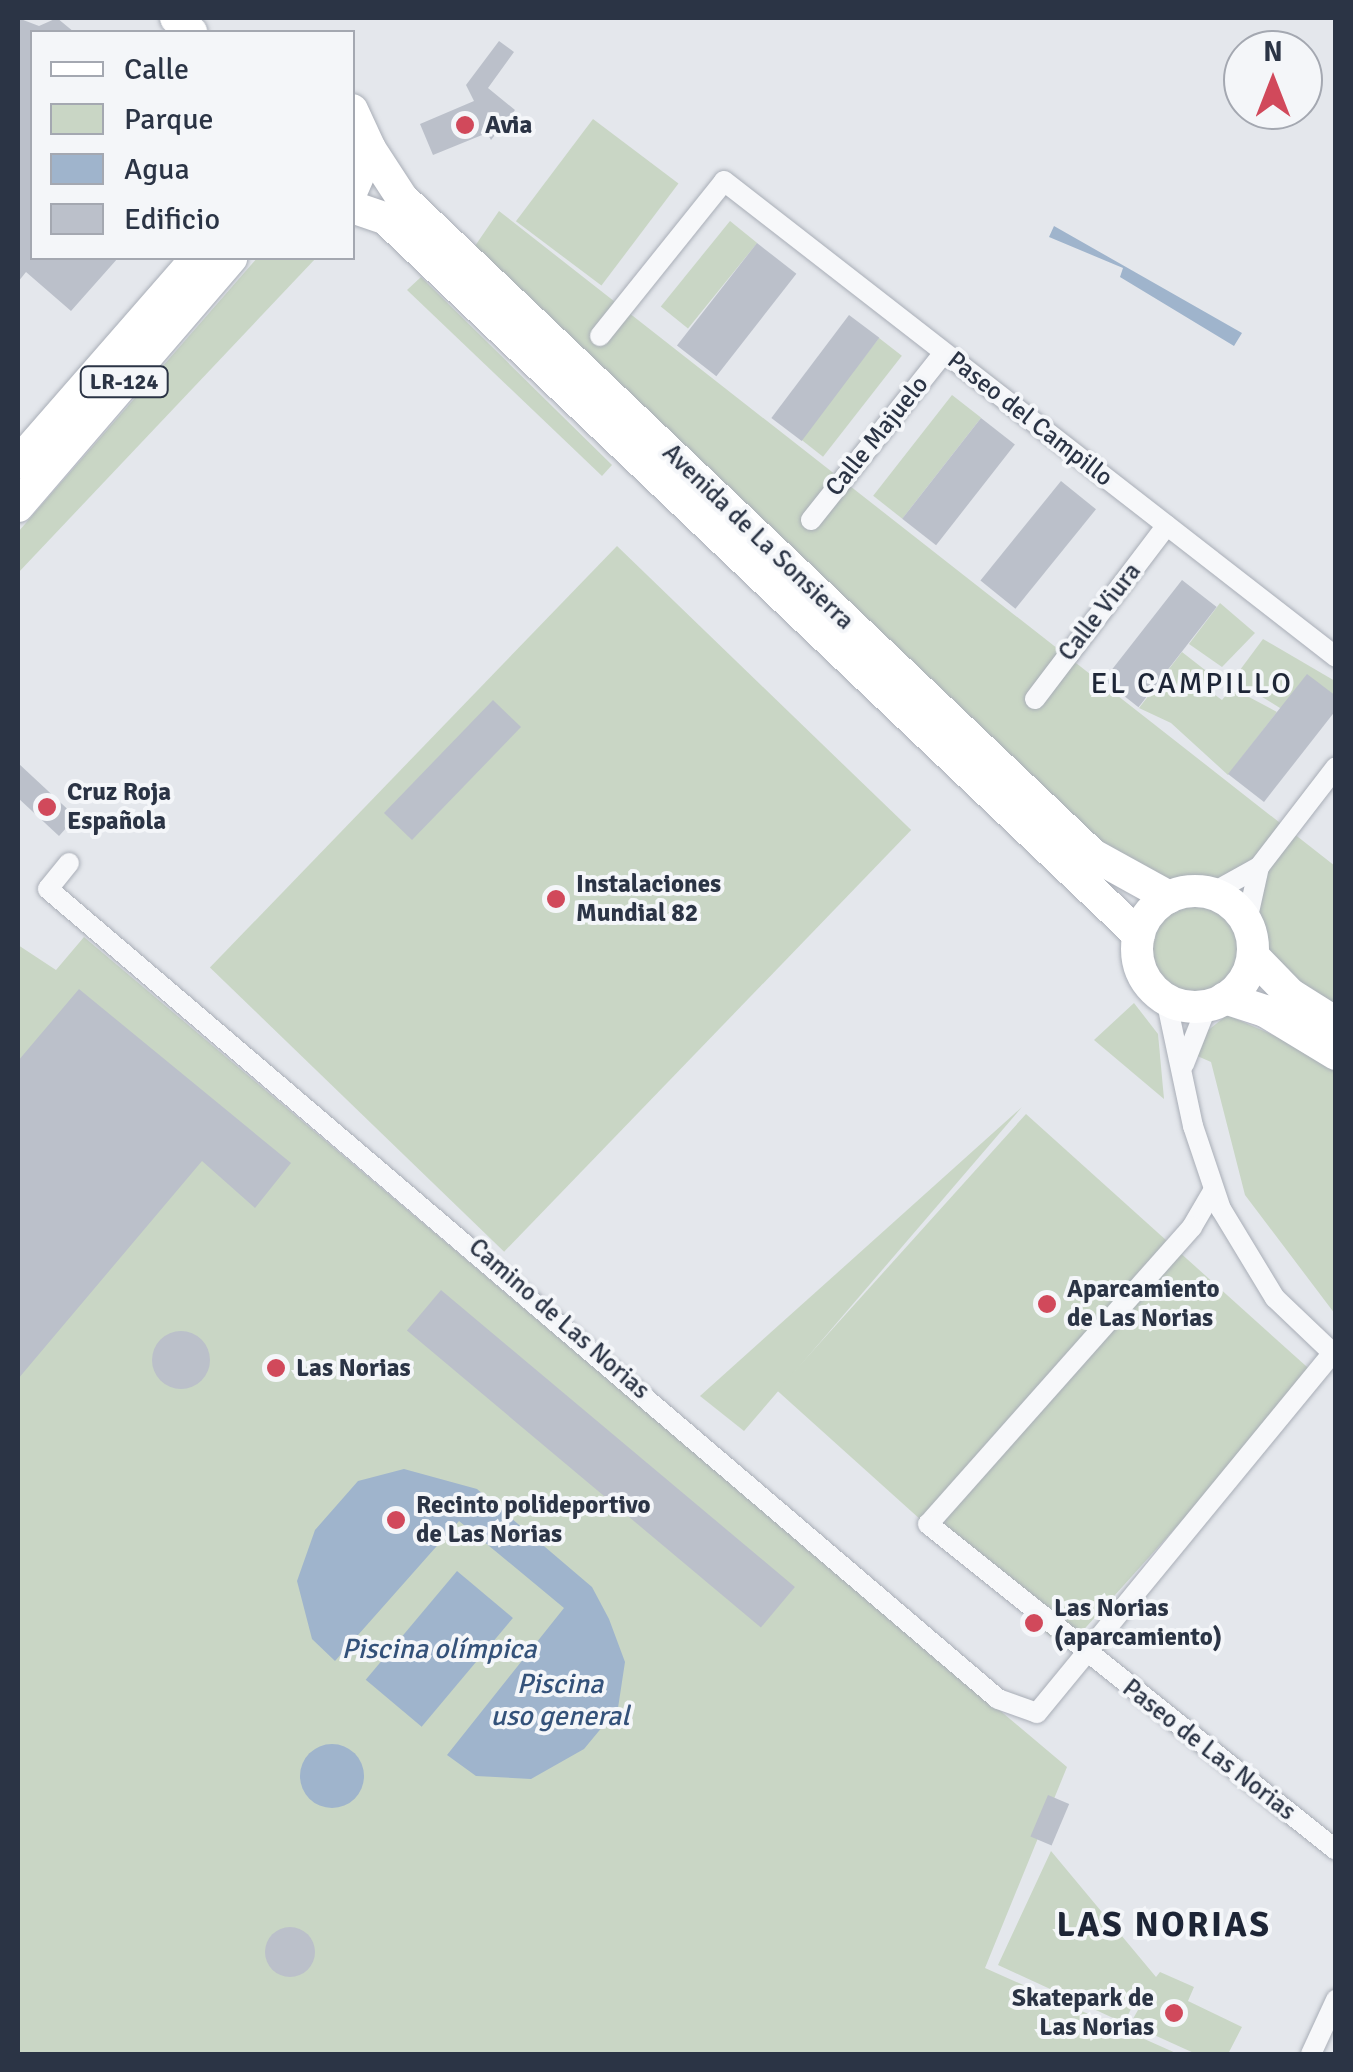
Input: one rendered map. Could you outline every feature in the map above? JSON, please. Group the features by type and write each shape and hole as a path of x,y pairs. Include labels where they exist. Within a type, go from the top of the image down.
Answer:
{"main road":[{"name":"Avenida de La Sonsierra","path":"355,116 370,149 402,198 1092,855 1169,897"},
{"path":"355,183 370,149"},
{"name":"Avenida de La Sonsierra","path":"355,208 386,218 1139,934"},
{"name":"LR-124","path":"18,463 195,260"},
{"name":"LR-124","path":"18,506 230,260"},
{"path":"1336,1022 1290,994 1253,956 1246,921 1212,893 1169,897 1139,934 1142,972 1166,999 1216,1002 1265,1011 1336,1054"},
{"path":"1216,1002 1253,956"}],"street":[{"name":"Paseo del Campillo","path":"600,336 724,181 1336,657"},
{"name":"Calle Majuelo","path":"811,520 944,352"},
{"name":"Calle Viura","path":"1036,699 1166,526"},
{"path":"1212,893 1259,866 1336,767"},
{"name":"Camino de Las Norias","path":"68,864 48,888 998,1699 1037,1713 1082,1651"},
{"path":"1246,921 1259,866"},
{"path":"1082,1651 1334,1355 1275,1298 1213,1192 1166,999"},
{"path":"1184,1066 1216,1002"},
{"path":"1213,1192 1192,1227 1233,1232"},
{"name":"Paseo de Las Norias","path":"1192,1227 928,1524 1082,1651 1336,1850"},
{"path":"1311,2054 1330,2026 1336,2000"}],"green space":[{"path":"593,119 678,183 601,286 516,221"},
{"path":"499,211 1335,866 1335,1023 1253,956 1247,921 1258,868 1212,893 1137,885 466,259"},
{"path":"730,221 757,243 688,329 661,306"},
{"path":"255,260 314,260 18,573 18,532"},
{"path":"421,277 612,465 602,476 407,290"},
{"path":"879,338 902,356 823,457 800,439"},
{"path":"952,395 981,418 902,519 873,496"},
{"name":"Instalaciones Mundial 82","path":"617,546 911,830 504,1252 210,968"},
{"path":"1220,603 1255,633 1222,667 1189,644"},
{"path":"1263,639 1335,681 1335,696 1280,708 1241,684 1240,670"},
{"path":"1182,652 1214,677 1207,689 1222,700 1232,688 1277,712 1228,775 1171,723 1139,708"},
{"path":"1195,907 1212,910 1226,919 1235,933 1235,967 1226,981 1212,990 1195,993 1178,990 1164,981 1155,967 1152,950 1155,933 1164,919 1178,910"},
{"name":"Recinto polideportivo de Las Norias","path":"84,937 1067,1767 985,1968 1178,2054 18,2054 18,945 56,970"},
{"path":"1134,1003 1158,1034 1164,1099 1094,1040"},
{"path":"1227,1015 1335,1062 1335,1314 1245,1195 1211,1062 1195,1055 1201,1036"},
{"path":"1022,1107 744,1431 700,1396"},
{"name":"Aparcamiento de Las Norias","path":"1026,1114 1314,1374 1065,1650 777,1390"},
{"path":"1051,1851 1156,1977 1160,1972 1194,1987 1188,2001 1242,2027 1228,2054 1196,2054 1130,2024 1142,2003 1136,1999 1124,2023 998,1965"}],"water":[{"path":"1054,226 1242,333 1234,346 1120,277 1123,268 1049,237"},
{"name":"Piscina uso general","path":"404,1469 477,1489 592,1587 609,1619 625,1662 618,1708 584,1749 531,1779 476,1776 447,1755 564,1608 459,1521 335,1661 312,1639 297,1581 315,1530 358,1481"},
{"name":"Piscina olímpica","path":"457,1571 513,1618 422,1727 366,1680"},
{"path":"332,1744 354,1754 364,1776 354,1798 332,1808 310,1798 300,1776 310,1754"}],"building":[{"path":"18,18 39,26 57,18 72,30 30,30 30,260 116,260 71,311 26,272 18,282"},
{"path":"499,41 514,52 488,88 515,110 491,140 487,133 433,155 420,124 474,101 466,85"},
{"path":"757,243 796,274 716,376 677,345"},
{"path":"849,315 879,338 802,441 771,418"},
{"path":"981,418 1015,444 936,545 902,519"},
{"path":"1061,481 1096,509 1015,609 980,580"},
{"path":"1182,580 1217,607 1138,707 1104,680"},
{"path":"1307,674 1336,696 1336,710 1264,802 1228,774"},
{"path":"493,700 521,727 412,840 384,813"},
{"name":"Cruz Roja Española","path":"18,763 76,817 59,836 18,798"},
{"path":"79,989 291,1163 255,1208 202,1161 18,1379 18,1061"},
{"path":"441,1290 795,1587 761,1628 407,1331"},
{"path":"181,1331 201,1340 210,1360 201,1380 181,1389 161,1380 152,1360 161,1340"},
{"path":"1048,1795 1069,1804 1052,1845 1030,1836"},
{"path":"290,1927 308,1934 315,1952 308,1970 290,1977 272,1970 265,1952 272,1934"}],"place":[{"name":"Avia","path":"465,125"},
{"name":"Cruz Roja Española","path":"47,807"},
{"name":"Instalaciones Mundial 82","path":"556,899"},
{"name":"Aparcamiento de Las Norias","path":"1047,1304"},
{"name":"Las Norias","path":"276,1368"},
{"name":"Recinto polideportivo de Las Norias","path":"396,1520"},
{"name":"Las Norias (aparcamiento)","path":"1034,1623"},
{"name":"Skatepark de Las Norias","path":"1174,2013"}],"district":[{"name":"EL CAMPILLO","path":"1192,684"},
{"name":"LAS NORIAS","path":"1164,1925"}]}
